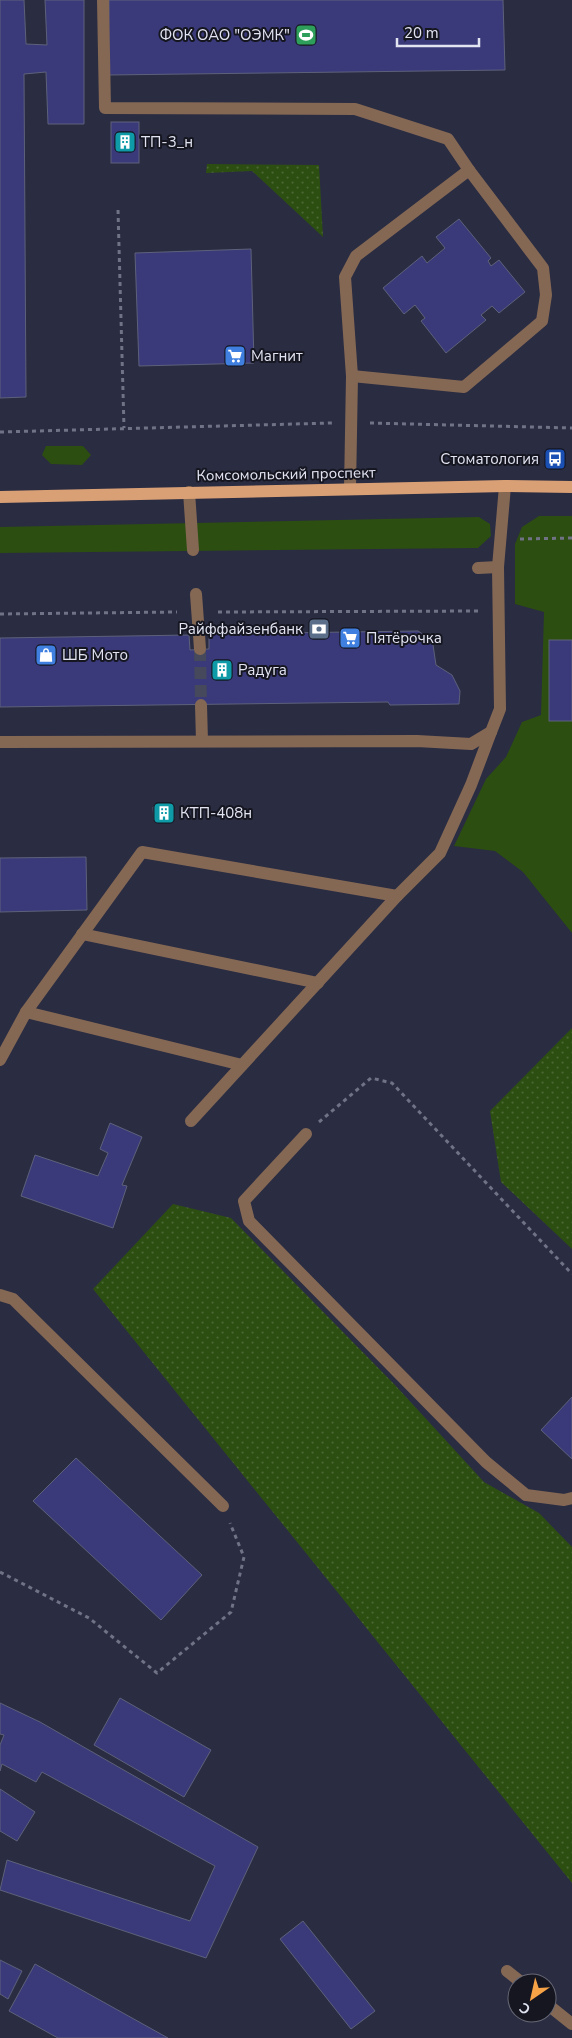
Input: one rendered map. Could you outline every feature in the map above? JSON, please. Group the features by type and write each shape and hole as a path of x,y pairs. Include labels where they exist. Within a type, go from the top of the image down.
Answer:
{"main road":[{"name":"Комсомольский проспект","path":"0,497 505,486 572,487"}],"lane":[{"path":"103,0 105,108 355,109 448,140 543,268 546,294 542,321 464,387 352,376"},
{"path":"350,489 352,376 345,277 356,256 469,170"},
{"path":"191,1121 397,896 440,853 471,785 500,709 498,567 505,486"},
{"path":"189,492 193,550"},
{"path":"478,568 498,567"},
{"path":"196,594 200,650"},
{"path":"201,705 202,741"},
{"path":"0,742 417,741 471,744 491,732"},
{"path":"0,1060 26,1012 142,852 397,896"},
{"path":"82,934 318,982"},
{"path":"26,1012 242,1065"},
{"path":"306,1134 244,1201 250,1221 486,1462 526,1495 564,1500 572,1498"},
{"path":"0,1295 13,1300 223,1506"},
{"path":"557,2012 572,2024"}],"path":[{"path":"118,210 124,428"},
{"path":"0,432 351,422 572,428"},
{"path":"500,539 572,538"},
{"path":"0,614 499,611"},
{"path":"306,1134 360,1085 371,1078 392,1083 572,1274"},
{"path":"0,1572 89,1618 158,1673 231,1612 244,1557 223,1506"}],"green space":[{"path":"207,164 319,165 323,237 252,171 206,173"},
{"path":"46,446 83,446 91,455 82,465 51,464 42,455"},
{"path":"539,516 572,516 572,933 523,872 495,851 454,846 486,779 506,757 522,722 541,715 544,612 515,604 515,544 522,527"},
{"path":"479,517 490,524 491,536 478,548 0,553 0,527"},
{"path":"572,1028 572,1249 501,1182 490,1111"},
{"path":"173,1204 231,1218 395,1385 484,1482 539,1513 572,1547 572,1883 93,1289"}],"building":[{"path":"0,0 24,0 26,44 47,45 45,0 84,0 84,124 48,124 46,72 24,74 26,397 0,398"},
{"name":"ФОК ОАО \"ОЭМК\"","path":"109,0 503,0 505,70 108,75"},
{"name":"ТП-3_н","path":"111,122 139,122 139,163 111,163"},
{"path":"459,219 491,258 488,261 491,266 499,260 525,292 499,313 492,306 481,315 486,320 446,353 421,321 425,318 415,305 404,314 383,288 422,256 427,263 445,248 436,237"},
{"path":"251,249 254,363 139,366 135,253"},
{"name":"Радуга","path":"418,631 427,637 433,645 436,665 452,675 460,691 459,704 390,705 388,702 0,707 0,638 189,635 190,650 209,649 209,634"},
{"path":"549,640 572,640 572,721 549,721"},
{"name":"КТП-408н","path":"173,806 174,819 154,820 153,807"},
{"path":"86,857 87,910 0,912 0,858"},
{"path":"110,1123 142,1137 122,1185 127,1186 113,1228 21,1196 35,1155 98,1176 108,1153 100,1149"},
{"path":"572,1397 572,1459 541,1430"},
{"path":"76,1458 202,1575 161,1620 33,1501"},
{"path":"120,1698 211,1750 184,1797 94,1745"},
{"path":"0,1703 40,1722 258,1847 206,1958 0,1890 7,1860 190,1921 215,1866 42,1772 36,1782 2,1764 0,1771 0,1745 4,1735 0,1734"},
{"path":"0,1789 35,1812 17,1841 0,1831"},
{"path":"303,1921 375,2011 351,2029 280,1939"},
{"path":"0,1960 22,1971 8,1999 0,1994"},
{"path":"35,1964 168,2038 58,2038 9,2011"}],"tunnel":[{"path":"200,649 201,705"}],"place":[{"name":"ФОК ОАО \"ОЭМК\"","path":"306,35"},
{"name":"ТП-3_н","path":"125,142"},
{"name":"Магнит","path":"235,356"},
{"name":"Стоматология","path":"555,459"},
{"name":"Райффайзенбанк","path":"319,629"},
{"name":"Пятёрочка","path":"350,638"},
{"name":"ШБ Мото","path":"46,655"},
{"name":"Радуга","path":"222,670"},
{"name":"КТП-408н","path":"164,813"}]}
